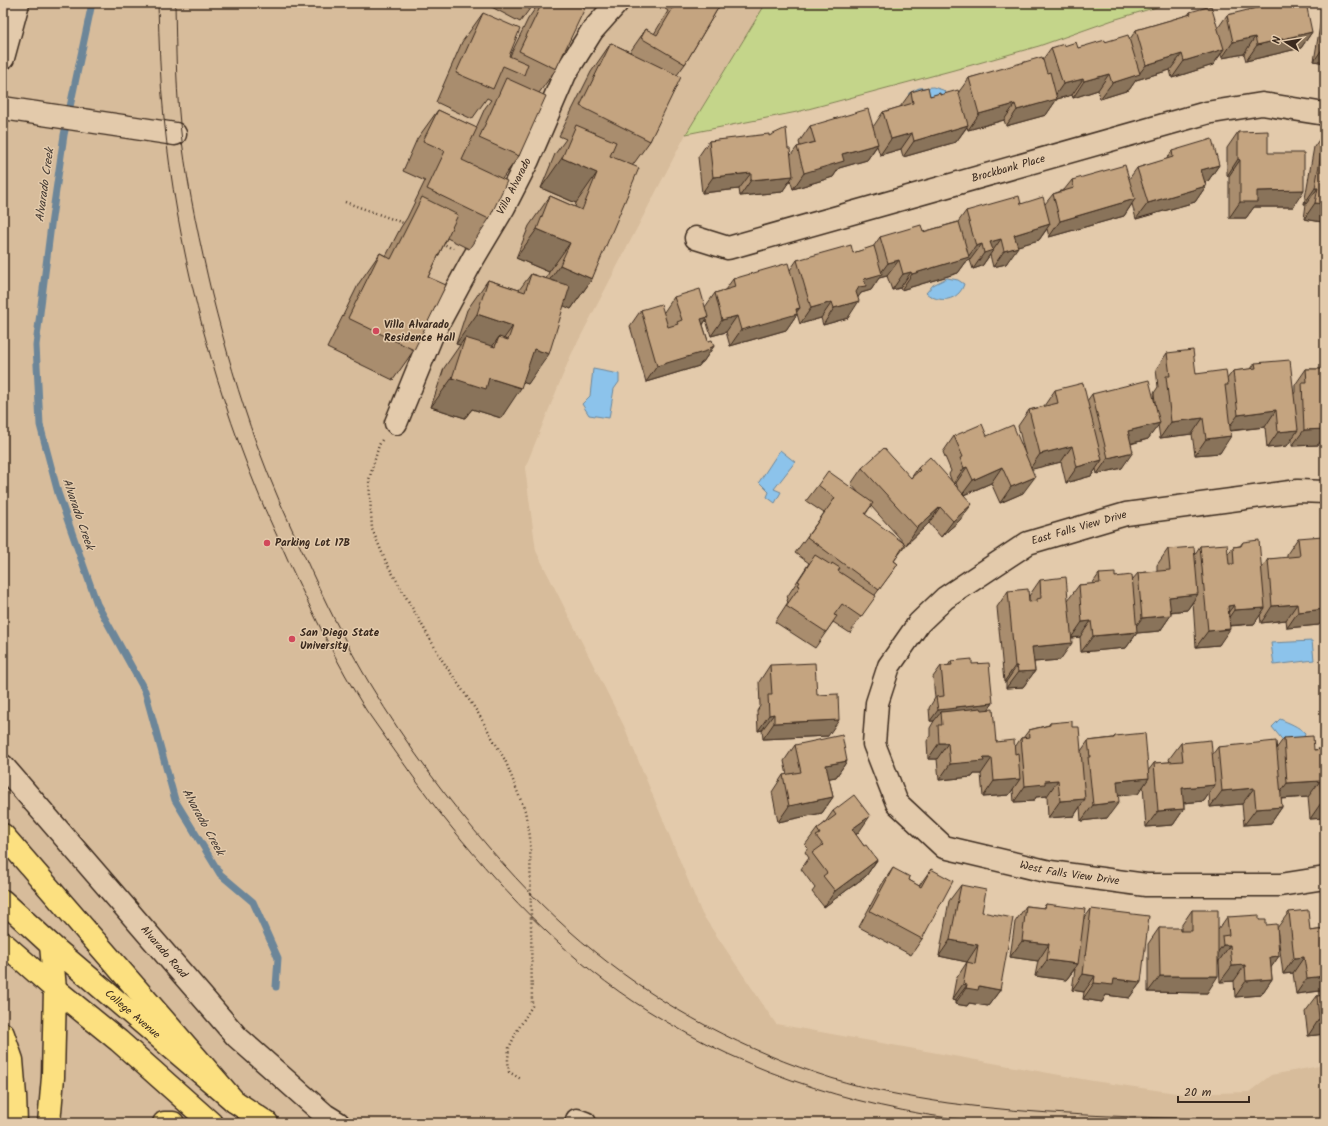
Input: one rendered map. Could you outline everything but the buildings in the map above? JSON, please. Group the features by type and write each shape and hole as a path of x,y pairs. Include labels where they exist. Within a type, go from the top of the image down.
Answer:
{"main road":[{"path":"3,835 234,1101"},
{"name":"College Avenue","path":"3,901 51,945 234,1101 266,1123"},
{"path":"3,943 211,1123"},
{"path":"49,1123 53,1077 55,989 51,945"},
{"path":"3,1034 12,1060 16,1123"},
{"path":"164,1123 173,1123"}],"street":[{"path":"3,58 18,3"},
{"name":"Villa Alvarado","path":"396,423 432,335 473,259 504,207 528,160 565,74 592,31 617,3"},
{"name":"Brockbank Place","path":"696,238 728,248 1206,113 1262,104 1325,114"},
{"path":"3,108 175,134"},
{"name":"East Falls View Drive","path":"874,744 877,703 889,666 920,624 945,598 1028,543 1126,514 1298,491 1325,492"},
{"name":"West Falls View Drive","path":"874,744 897,803 944,847 1050,872 1146,885 1280,885 1325,878"},
{"name":"Alvarado Road","path":"3,766 237,1037 325,1115 338,1123"}],"path":[{"path":"346,202 407,224"},
{"path":"440,242 473,259"},
{"path":"396,423 379,444 370,480 372,529 386,562 442,660 478,713 505,760 525,811 530,836 532,1006 509,1048 508,1060 509,1072 521,1078"},
{"path":"511,1116 513,1123"}],"shaded area":[{"name":"San Diego State University","path":"3,3 767,3 686,134 571,355 525,468 536,551 624,726 702,914 776,1024 1093,1081 1183,1094 1249,1092 1271,1075 1325,1065 1325,1123 3,1123"}],"green space":[{"path":"766,3 1170,3 1113,20 1039,46 954,70 797,112 686,134"}],"water":[{"path":"933,87 943,90 947,94 946,99 908,98 909,93 919,88"},
{"path":"947,278 958,280 964,284 958,294 948,299 937,299 926,293 933,285"},
{"path":"593,369 619,374 619,382 614,389 609,418 589,415 582,404 590,396"},
{"path":"780,450 795,462 774,489 781,492 775,503 767,497 769,492 759,482"},
{"path":"1312,641 1314,660 1274,665 1271,643"},
{"path":"1280,719 1305,733 1301,744 1289,748 1272,727"}],"waterway":[{"name":"Alvarado Creek","path":"92,3 64,135 36,345 40,425 58,493 97,604 145,691 175,800 220,874 253,902 278,958 276,987"}],"tram line":[{"path":"158,3 163,104 177,213 197,307 224,400 265,509 326,639 366,710 431,801 495,879 518,904 567,950 619,992 687,1033 728,1054 814,1088 903,1110 948,1118 994,1123"},
{"path":"175,3 180,124 188,180 203,257 227,352 244,408 279,501 327,605 384,708 428,771 475,831 503,864 541,904 596,953 622,973 678,1010 737,1041 768,1055 845,1082 874,1090 948,1103 1047,1113 1325,1123"}],"place":[{"name":"Villa Alvarado Residence Hall","path":"376,331"},
{"name":"Parking Lot 17B","path":"267,543"},
{"name":"San Diego State University","path":"292,639"}]}
